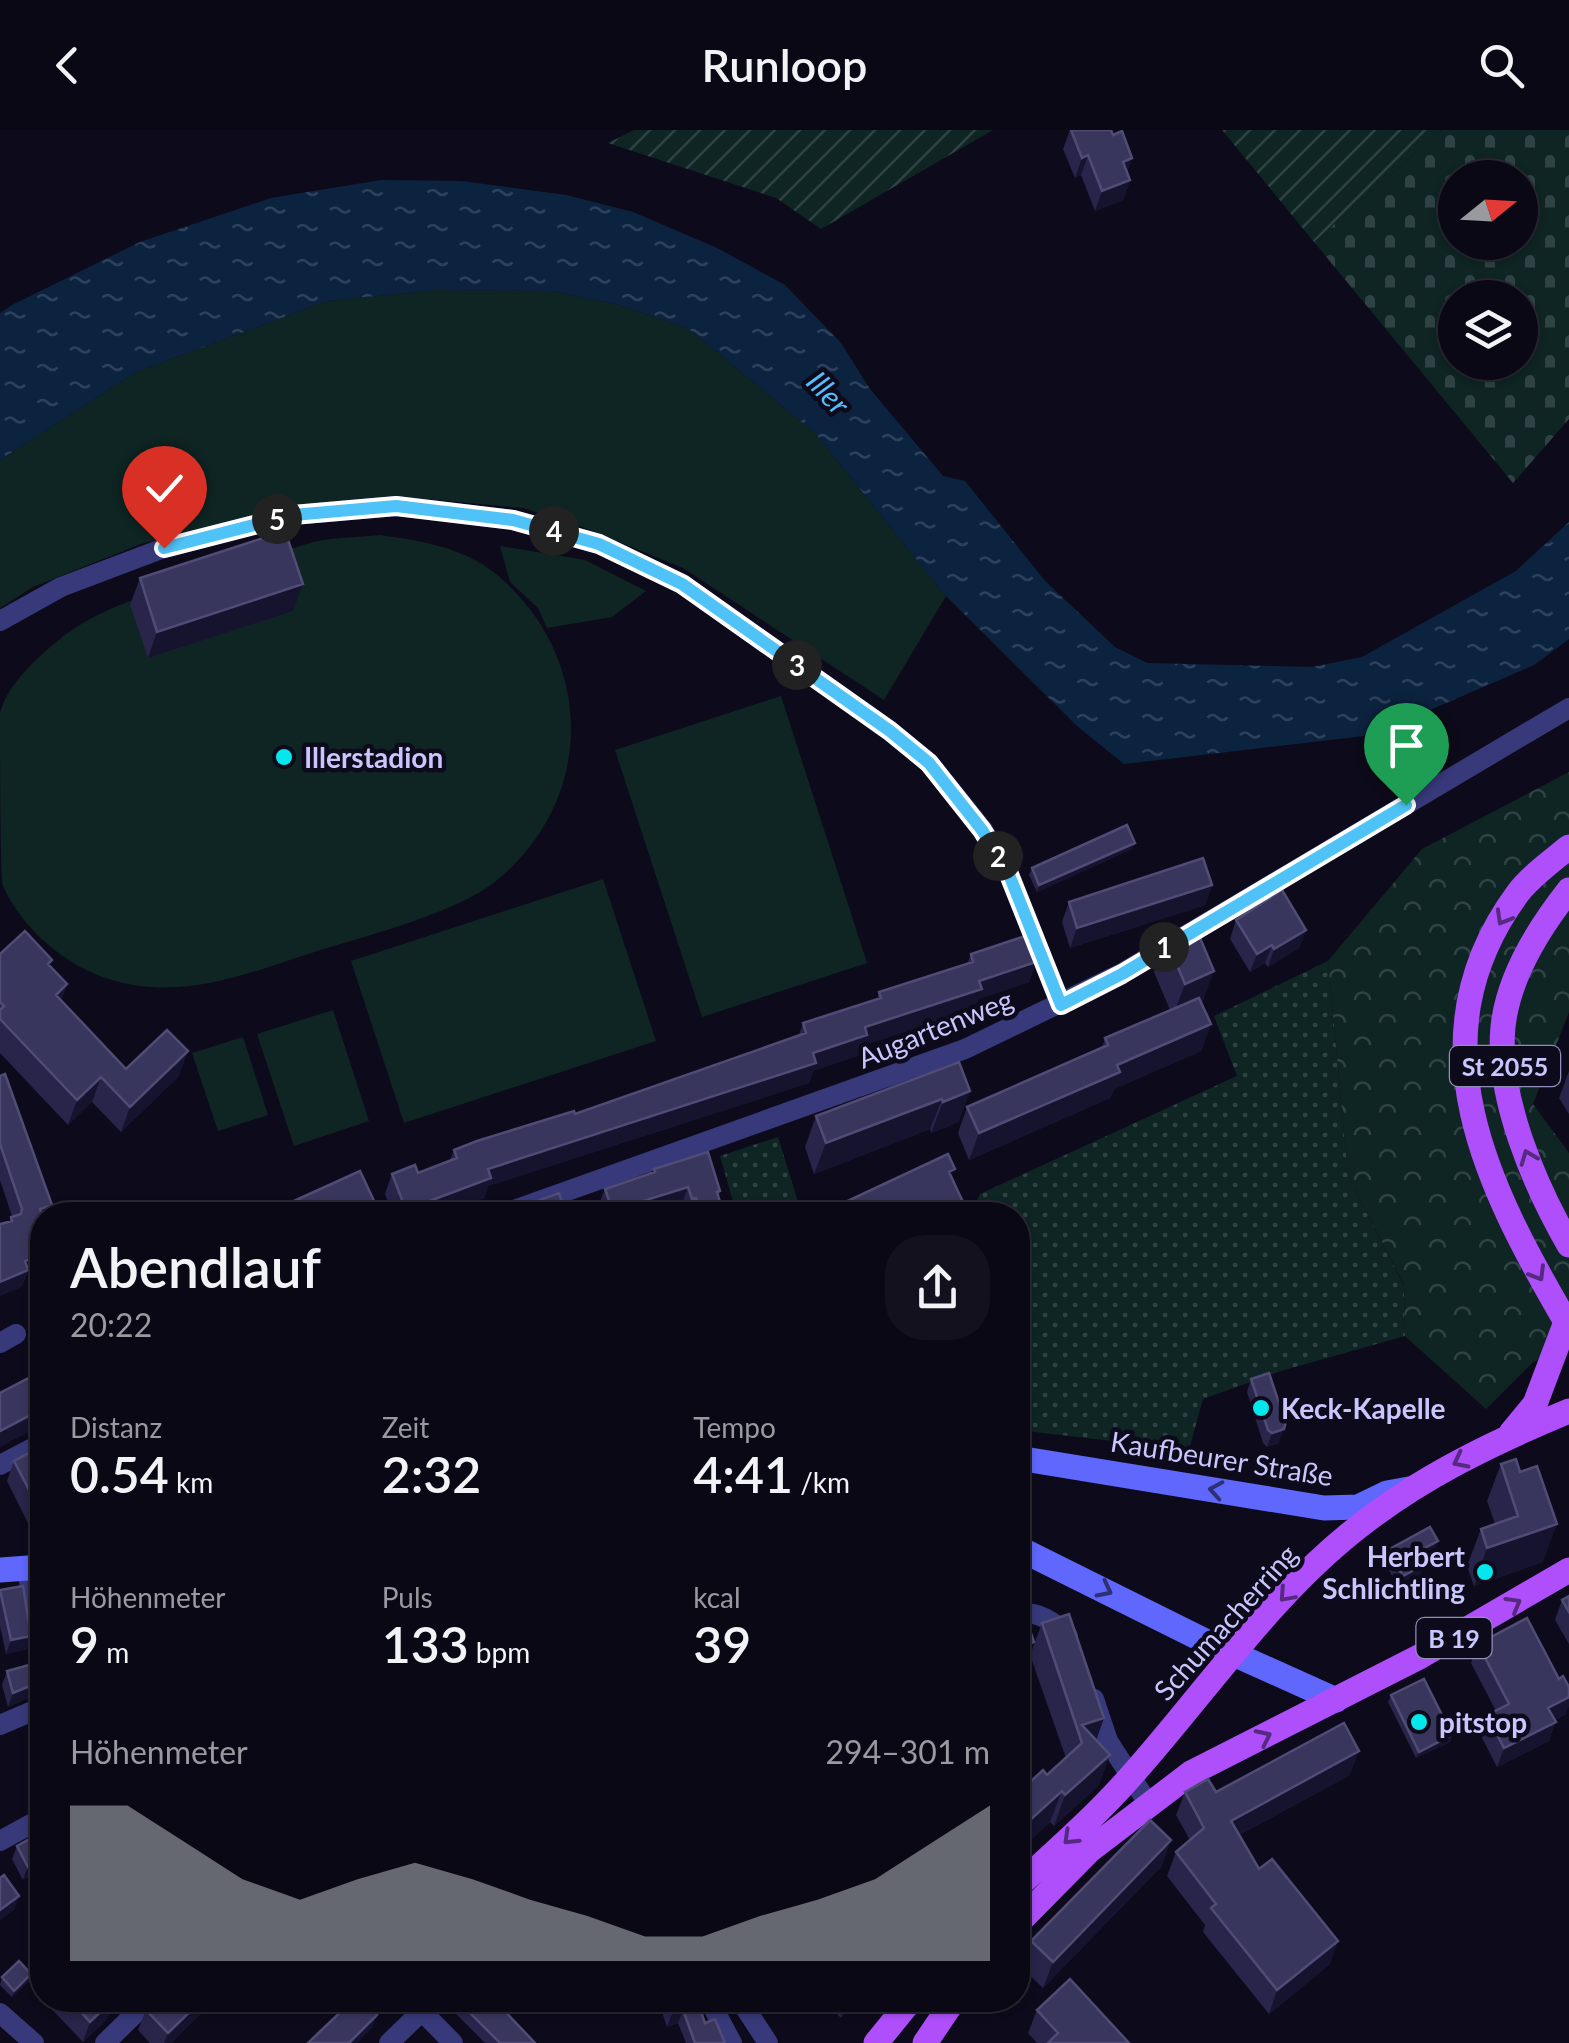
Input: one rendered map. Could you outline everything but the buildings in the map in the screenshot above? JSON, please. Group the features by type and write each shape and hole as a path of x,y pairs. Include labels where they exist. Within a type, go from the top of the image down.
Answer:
{"main road":[{"name":"St 2055","path":"1568,1324 1526,1255 1500,1201 1466,1086 1464,1029 1476,964 1518,892 1569,847"},
{"name":"St 2055","path":"1569,890 1552,911 1519,971 1503,1027 1506,1082 1520,1137 1569,1245"},
{"path":"1508,1436 1536,1404 1568,1324"},
{"name":"Schumacherring","path":"1030,1874 1132,1776 1310,1568 1357,1527 1414,1488 1508,1436 1569,1411"},
{"path":"1508,1436 1569,1429"},
{"name":"B 19","path":"1336,1700 1450,1640 1569,1570"},
{"path":"1030,1911 1090,1850 1190,1773 1336,1700"},
{"path":"876,2043 901,2012"},
{"path":"925,2043 946,2012"}],"street":[{"path":"0,621 60,587 164,548 293,515 396,506 513,520 599,544 682,584 890,731 929,763 979,826 1008,872 1061,1005"},
{"name":"Augartenweg","path":"536,1202 965,1049 1061,1005 1122,974 1569,708"},
{"path":"0,1465 30,1449"},
{"name":"Kaufbeurer Straße","path":"1030,1460 1324,1508 1358,1507 1387,1492 1414,1488"},
{"path":"1030,1554 1336,1700"},
{"path":"0,1570 30,1568"},
{"path":"1030,1612 1048,1618 1074,1641 1108,1741 1148,1802"},
{"path":"0,1725 30,1712"},
{"path":"0,1841 30,1825"},
{"path":"106,2043 137,2012"},
{"path":"389,2043 411,2012"},
{"path":"423,2012 453,2043"},
{"path":"715,2012 732,2043"},
{"path":"748,2012 768,2043"},
{"path":"0,2013 34,2043"}],"green space":[{"path":"634,130 993,130 821,229 776,198 608,143"},
{"path":"1222,130 1442,130 1314,242"},
{"path":"1442,130 1569,130 1569,419 1513,483 1314,242"},
{"path":"438,290 552,291 619,305 689,329 816,434 946,596 884,700 683,568 523,508 391,496 281,512 141,544 33,587 0,608 0,460 136,372 327,301"},
{"name":"Illerstadion","path":"380,535 441,547 483,565 529,607 552,645 566,686 571,728 566,769 553,810 529,848 496,881 457,904 378,933 210,983 137,986 95,974 63,956 22,917 3,886 0,714 8,693 22,674 75,628 145,595 313,542"},
{"path":"500,546 585,560 646,591 612,617 547,628 538,608 510,582"},
{"path":"781,696 867,963 702,1017 615,750"},
{"path":"1569,772 1569,1012 1533,1104 1569,1153 1569,1347 1533,1362 1486,1409 1405,1336 1404,1285 1348,1175 1328,961 1422,849"},
{"path":"603,879 656,1041 404,1123 351,961"},
{"path":"1328,961 1348,1175 1404,1286 1405,1336 1281,1371 1203,1399 1189,1450 1030,1431 1030,1202 976,1202 980,1194 1237,1076 1214,1016"},
{"path":"333,1010 369,1121 294,1146 257,1034"},
{"path":"243,1037 268,1115 218,1131 192,1053"},
{"path":"778,1137 798,1202 733,1202 720,1156"}],"water":[{"name":"Iller","path":"381,180 461,181 566,195 633,212 717,248 785,285 841,343 870,389 943,476 965,481 1045,581 1115,647 1147,663 1312,667 1362,657 1516,571 1569,522 1569,639 1534,665 1372,735 1124,764 1077,726 946,596 816,434 689,329 619,305 552,291 438,290 327,301 136,372 0,460 0,313 140,242 271,198"}],"place":[{"name":"Illerstadion","path":"284,757"},
{"name":"Keck-Kapelle","path":"1261,1408"},
{"name":"Herbert Schlichtling","path":"1485,1572"},
{"name":"pitstop","path":"1419,1722"}],"route":[{"path":"164,548 293,515 396,506 513,520 599,544 682,584 890,731 929,763 982,830 1008,872 1061,1005 1122,974 1406,805"}]}
